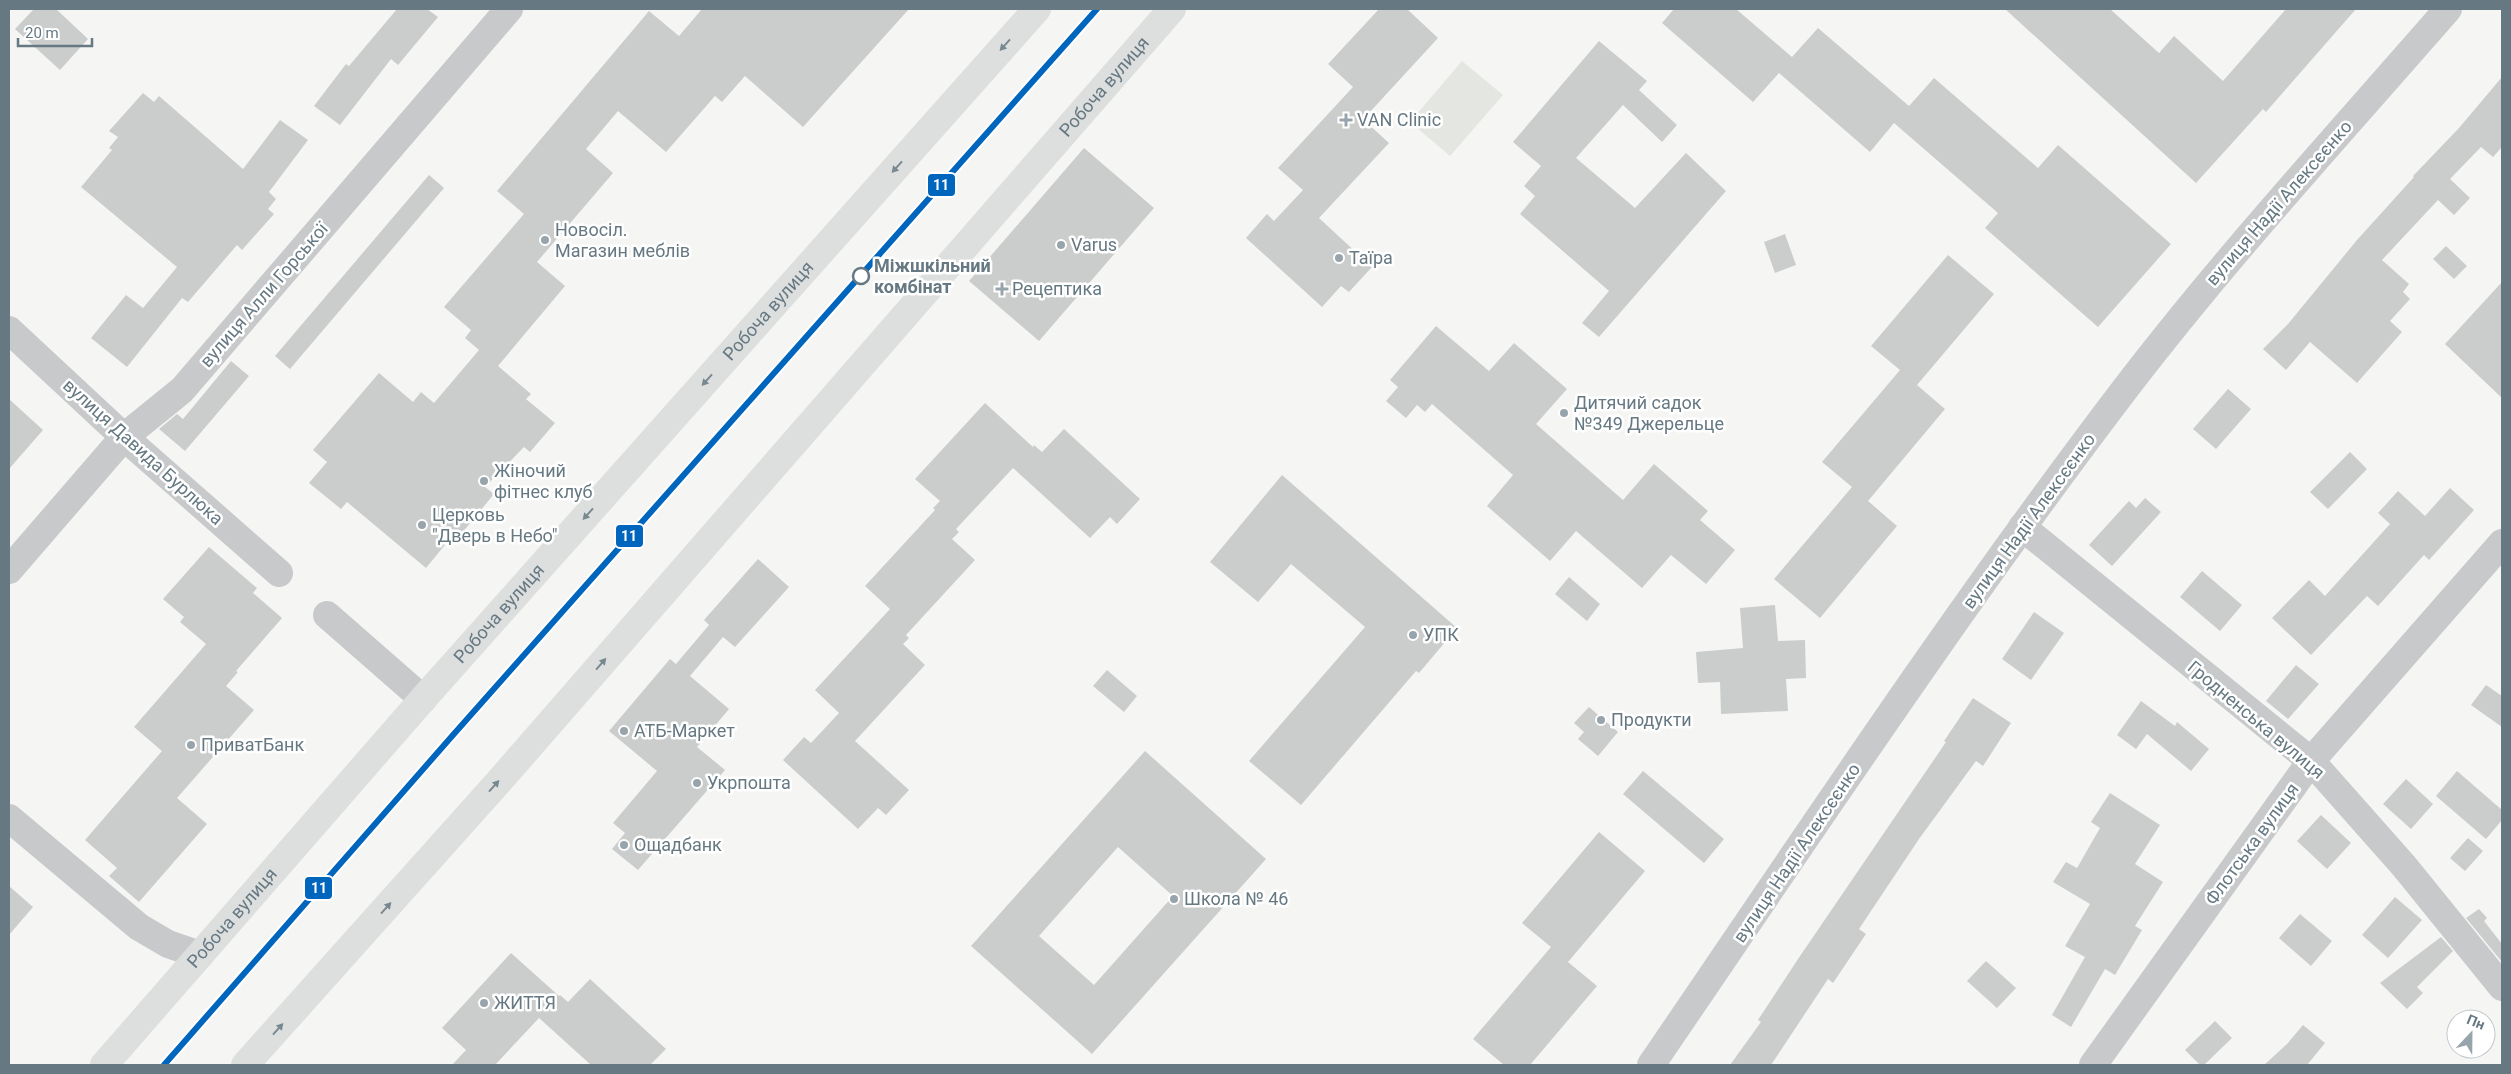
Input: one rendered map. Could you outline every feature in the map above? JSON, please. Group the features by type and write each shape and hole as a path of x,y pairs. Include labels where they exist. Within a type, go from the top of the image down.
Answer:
{"main road":[{"name":"Робоча вулиця","path":"104,1065 423,699 1037,9"},
{"name":"Робоча вулиця","path":"245,1065 502,778 1172,9"}],"street":[{"name":"вулиця Алли Горської","path":"9,570 124,437 182,390 509,9"},
{"name":"вулиця Надії Алексєєнко","path":"1651,1065 2022,528 2127,387 2224,265 2448,9"},
{"name":"вулиця Давида Бурлюка","path":"9,330 124,437 278,573"},
{"name":"Гродненська вулиця","path":"2022,528 2311,761 2404,866 2502,987"},
{"name":"Флотська вулиця","path":"2093,1065 2311,761 2502,542"},
{"path":"327,615 423,699"},
{"path":"9,818 139,927 168,944 200,955"}],"shaded area":[{"path":"1462,61 1503,95 1450,156 1410,122"}],"building":[{"path":"34,9 56,9 88,39 60,70 15,29"},
{"path":"397,9 427,9 438,17 398,65 391,59 340,125 314,106 346,64 349,66"},
{"path":"702,9 909,9 803,127 745,76 722,102 715,96 666,152 618,111 586,149 613,173 537,262 565,286 498,366 531,394 526,399 555,423 530,452 524,447 485,487 494,494 453,544 449,540 426,568 347,502 341,509 309,483 327,462 313,450 379,373 413,402 421,392 434,403 479,350 465,338 471,330 444,307 524,214 497,191 649,11 679,36"},
{"path":"1379,9 1407,9 1438,38 1369,113 1372,115 1366,122 1389,143 1319,218 1372,267 1349,292 1341,286 1322,307 1246,238 1267,214 1274,221 1303,190 1278,168 1353,87 1328,64"},
{"path":"1674,9 1736,9 1792,57 1818,28 1909,106 1934,78 2038,168 2058,145 2171,244 2098,327 1985,228 1998,213 1894,123 1870,152 1779,73 1753,102 1662,23"},
{"path":"2005,9 2110,9 2159,53 2174,36 2223,81 2286,9 2356,9 2266,112 2263,109 2196,183"},
{"path":"1599,41 1647,81 1639,90 1677,125 1662,142 1623,105 1576,158 1635,208 1686,153 1726,191 1599,337 1582,323 1609,291 1520,214 1535,196 1524,186 1541,166 1513,142"},
{"path":"2502,77 2502,147 2493,157 2481,147 2450,179 2470,198 2454,215 2438,200 2382,260 2409,284 2403,292 2410,299 2390,321 2402,332 2357,383 2310,342 2286,370 2263,349 2288,324 2357,240 2413,176 2459,128"},
{"path":"143,93 154,102 159,96 243,169 280,120 308,140 269,192 276,199 268,209 274,214 242,250 237,245 188,302 182,298 127,367 91,338 126,295 143,308 177,267 81,187 112,150 109,148 118,137 109,131"},
{"name":"Varus","path":"1084,148 1154,208 1039,341 969,281"},
{"path":"429,175 444,188 290,369 275,356"},
{"path":"1785,234 1796,265 1775,273 1764,242"},
{"path":"2446,246 2467,266 2454,279 2433,259"},
{"path":"1948,255 1994,294 1917,385 1945,409 1868,501 1897,526 1820,618 1774,579 1852,487 1822,462 1900,370 1871,346"},
{"path":"2502,282 2502,398 2445,344"},
{"path":"1436,326 1489,371 1514,343 1567,389 1536,424 1623,500 1654,464 1708,511 1700,520 1735,550 1706,584 1671,555 1642,588 1576,531 1550,561 1487,506 1513,475 1432,404 1425,412 1417,405 1406,418 1386,401 1398,387 1390,380"},
{"path":"231,361 249,376 185,451 159,429 177,414 183,419"},
{"path":"2228,389 2251,409 2216,449 2193,429"},
{"path":"9,399 43,430 9,469"},
{"path":"985,403 1033,447 1034,445 1042,452 1064,429 1140,499 1117,524 1110,517 1090,538 1013,468 956,529 959,532 952,539 975,560 906,635 909,638 903,644 925,665 855,741 909,790 886,815 878,808 858,829 783,760 804,737 811,743 839,713 815,690 890,609 865,586 935,510 933,508 940,501 915,479"},
{"path":"2350,452 2367,469 2328,509 2310,492"},
{"name":"УПК","path":"1282,475 1457,628 1419,673 1416,671 1301,805 1249,761 1365,627 1291,564 1258,602 1210,562"},
{"path":"2450,488 2474,510 2429,560 2424,555 2378,606 2367,596 2311,655 2272,618 2309,580 2325,596 2390,524 2378,513 2398,491 2425,516"},
{"path":"2145,498 2161,512 2112,566 2089,545 2129,501 2136,508"},
{"path":"209,547 257,588 253,593 282,618 236,671 238,672 226,686 254,710 177,798 207,824 139,902 109,876 117,868 85,840 162,751 134,727 206,644 180,622 184,617 163,599"},
{"path":"758,559 789,587 735,647 723,637 690,676 729,709 697,747 725,770 638,870 612,849 625,833 613,823 657,771 609,731 670,659 676,664 709,625 704,620"},
{"path":"2202,571 2242,605 2220,631 2180,597"},
{"path":"1569,577 1600,604 1587,621 1555,594"},
{"path":"1775,605 1778,641 1805,640 1806,678 1786,679 1788,711 1721,714 1720,682 1698,683 1696,652 1743,648 1740,608"},
{"path":"2034,612 2064,633 2031,680 2002,659"},
{"path":"2296,665 2319,684 2288,719 2266,701"},
{"path":"1107,670 1137,696 1124,712 1093,686"},
{"path":"2486,685 2502,696 2502,727 2471,705"},
{"path":"1973,698 2011,723 1983,766 1976,761 1919,839 1859,929 1866,934 1833,983 1828,979 1771,1065 1730,1065 1761,1022 1758,1020 1946,742 1944,741"},
{"path":"2141,701 2175,726 2177,722 2209,749 2191,771 2147,734 2136,749 2117,735"},
{"path":"1589,707 1618,732 1598,756 1578,739 1584,732 1574,723"},
{"path":"1145,751 1266,859 1092,1054 971,946","holes":["1118,847 1173,896 1094,985 1039,936"]},
{"path":"1643,771 1724,839 1704,863 1623,794"},
{"path":"2457,771 2502,810 2502,820 2486,839 2436,796"},
{"path":"2406,779 2433,804 2411,829 2383,804"},
{"path":"2110,793 2160,825 2135,864 2163,882 2135,926 2142,930 2115,975 2105,969 2071,1027 2052,1015 2085,957 2065,946 2090,904 2053,882 2066,862 2077,868 2100,828 2091,822"},
{"path":"2321,815 2351,843 2327,869 2297,841"},
{"path":"1599,832 1645,871 1568,962 1597,986 1530,1065 1504,1065 1473,1039 1551,947 1522,923"},
{"path":"2468,838 2483,851 2465,871 2450,858"},
{"path":"9,886 33,907 9,935"},
{"path":"2395,897 2422,920 2388,958 2362,935"},
{"path":"2479,909 2487,918 2484,921 2502,944 2502,962 2466,918"},
{"path":"2300,914 2332,941 2311,966 2279,938"},
{"path":"2441,937 2453,951 2417,987 2423,993 2407,1009 2380,983"},
{"path":"511,953 568,1002 590,979 666,1049 650,1065 591,1065 539,1018 495,1065 452,1065 466,1050 442,1028"},
{"path":"1986,961 2016,988 1997,1008 1967,981"},
{"path":"2215,1021 2232,1038 2204,1065 2200,1065 2185,1050"},
{"path":"2303,1025 2325,1043 2307,1065 2264,1065 2287,1044"}],"transit line":[{"name":"11","path":"164,1065 453,735 1097,9"}],"place":[{"name":"VAN Clinic","path":"1346,120"},
{"name":"Новосіл. Магазин меблів","path":"545,240"},
{"name":"Varus","path":"1061,245"},
{"name":"Таїра","path":"1339,258"},
{"name":"Міжшкільний комбінат","path":"861,276"},
{"name":"Рецептика","path":"1002,289"},
{"name":"Дитячий садок №349 Джерельце","path":"1564,413"},
{"name":"Жіночий фітнес клуб","path":"484,481"},
{"name":"Церковь \"Дверь в Небо\"","path":"422,525"},
{"name":"УПК","path":"1413,635"},
{"name":"Продукти","path":"1601,720"},
{"name":"АТБ-Маркет","path":"624,731"},
{"name":"ПриватБанк","path":"191,745"},
{"name":"Укрпошта","path":"697,783"},
{"name":"Ощадбанк","path":"624,845"},
{"name":"Школа № 46","path":"1174,899"},
{"name":"ЖИТТЯ","path":"484,1003"}]}
